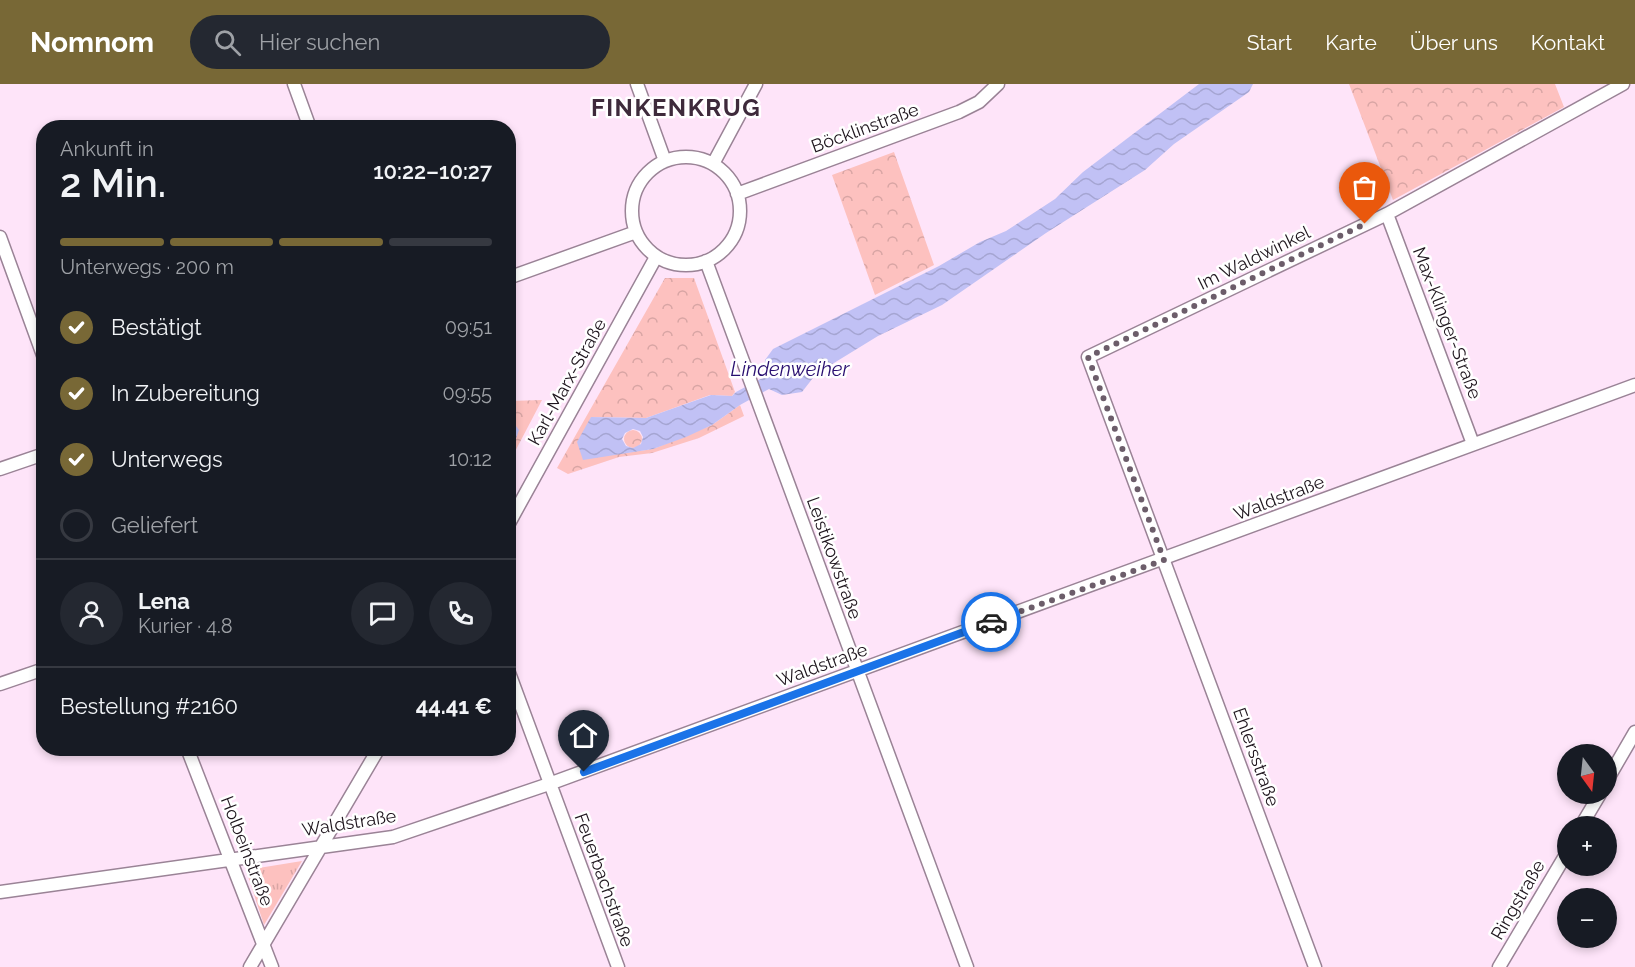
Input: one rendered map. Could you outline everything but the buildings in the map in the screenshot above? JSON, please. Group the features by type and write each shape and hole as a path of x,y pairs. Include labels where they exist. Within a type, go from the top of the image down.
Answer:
{"street":[{"path":"294,84 307,120"},
{"path":"637,84 665,161"},
{"path":"712,164 756,84"},
{"name":"Böcklinstraße","path":"737,194 959,112 979,102 998,84"},
{"name":"Im Waldwinkel","path":"1164,560 1088,357 1387,214 1623,84"},
{"path":"689,157 712,164 728,176 737,194 740,214 735,234 724,250 706,261 690,266 672,264 656,257 644,246 636,232 632,211 636,190 647,173 665,161 689,157"},
{"name":"Max-Klinger-Straße","path":"1387,214 1473,444"},
{"path":"516,275 636,232"},
{"path":"0,237 36,336"},
{"name":"Karl-Marx-Straße","path":"516,511 656,257"},
{"name":"Leistikowstraße","path":"706,261 967,967"},
{"name":"Waldstraße","path":"0,892 393,837 549,784 1164,560 1635,385"},
{"path":"0,470 36,457"},
{"name":"Ehlersstraße","path":"1164,560 1314,967"},
{"path":"0,684 36,672"},
{"name":"Feuerbachstraße","path":"516,692 618,967"},
{"path":"1617,763 1635,732"},
{"name":"Holbeinstraße","path":"190,756 272,967"},
{"path":"250,967 374,756"},
{"name":"Ringstraße","path":"1500,967 1557,870"}],"green space":[{"path":"1349,84 1555,84 1564,107 1393,200"},
{"path":"894,152 934,265 875,295 832,175"},
{"path":"665,278 694,278 735,392 732,396 710,395 646,418 591,417 583,459 653,449 712,425 740,405 744,416 699,438 652,453 619,457 568,474 557,468"},
{"path":"542,400 516,450 516,401"},
{"path":"629,430 637,430 642,435 640,446 629,448 624,443 624,435"},
{"path":"302,861 264,925 246,870"}],"water":[{"name":"Lindenweiher","path":"1199,84 1253,84 1249,92 1174,144 1145,170 1046,233 942,305 878,336 816,374 802,392 782,395 769,389 740,405 712,425 686,437 653,449 583,460 577,442 591,417 646,418 711,395 732,396 764,377 765,360 773,349 939,266 980,242 1006,231 1055,199 1083,172","holes":["633,429 640,431 643,437 641,444 633,448 626,446 622,439 625,433"]}],"way so far":[{"path":"991,622 1164,560 1088,357 1365,224"}],"district":[{"name":"FINKENKRUG","path":"676,108"}],"route":[{"path":"584,772 991,622"}]}
